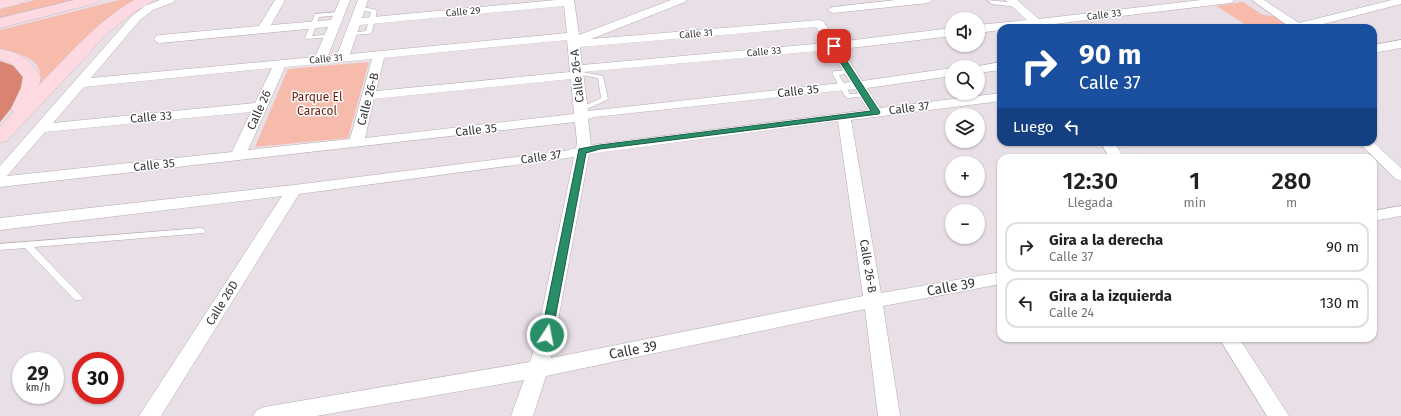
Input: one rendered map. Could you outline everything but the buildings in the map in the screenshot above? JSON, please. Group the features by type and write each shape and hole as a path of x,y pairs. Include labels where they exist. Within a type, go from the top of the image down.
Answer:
{"main road":[{"path":"0,4 18,0"},
{"path":"0,23 92,0"},
{"path":"6,131 103,29 129,9 147,4"},
{"path":"0,54 12,55 24,65 32,76 26,99 6,131"}],"street":[{"path":"0,175 147,4 170,0"},
{"path":"263,30 280,0"},
{"path":"320,60 345,0"},
{"path":"573,41 681,0"},
{"path":"844,0 819,23 876,112"},
{"path":"833,10 928,0"},
{"name":"Calle 33","path":"1057,24 1230,0"},
{"path":"1257,0 1294,24"},
{"path":"1360,11 1374,0"},
{"name":"Calle 26-A","path":"522,416 544,350 584,142 569,1"},
{"name":"Calle 29","path":"356,22 569,1"},
{"path":"1310,24 1401,1"},
{"path":"1013,3 1040,24"},
{"path":"342,58 362,5"},
{"path":"160,40 313,25 337,19"},
{"name":"Calle 31","path":"80,82 380,54 819,23"},
{"name":"Calle 33","path":"985,29 997,28"},
{"name":"Calle 33","path":"368,96 945,33"},
{"path":"1377,48 1401,44"},
{"name":"Calle 26-B","path":"356,143 380,54"},
{"name":"Calle 26","path":"238,156 280,64"},
{"path":"985,68 997,67"},
{"name":"Calle 35","path":"0,182 567,120 581,113 595,113 842,86 862,90 945,73"},
{"name":"Calle 37","path":"0,224 294,190 564,155 600,147 997,97"},
{"name":"Calle 33","path":"41,128 261,107"},
{"name":"Calle 26-B","path":"844,116 873,301 889,416"},
{"path":"1369,146 1401,176"},
{"name":"Calle 26D","path":"150,416 294,190"},
{"path":"1377,215 1401,211"},
{"name":"Calle 39","path":"264,416 538,369 873,301 997,279"},
{"path":"1232,342 1278,416"}],"lane":[{"path":"990,0 992,2 1013,3"},
{"path":"351,34 369,32 374,11 362,5"},
{"path":"313,25 308,38 330,36"},
{"path":"842,86 835,73 850,72"},
{"path":"577,73 601,77 605,99 581,113"},
{"path":"0,247 201,231"},
{"path":"27,245 78,298"}],"green space":[{"path":"35,0 84,0 0,21 0,9"},
{"path":"119,0 138,0 39,90 41,80 40,71 37,65 25,56 0,49 0,30"},
{"path":"1243,2 1263,15 1274,16 1285,24 1245,24 1216,6"},
{"name":"Parque El Caracol","path":"369,62 348,138 255,147 288,69"}],"shaded area":[{"path":"0,61 17,67 28,79 17,101 0,122"}],"route":[{"path":"547,335 582,151 600,147 876,112 834,46"}]}
